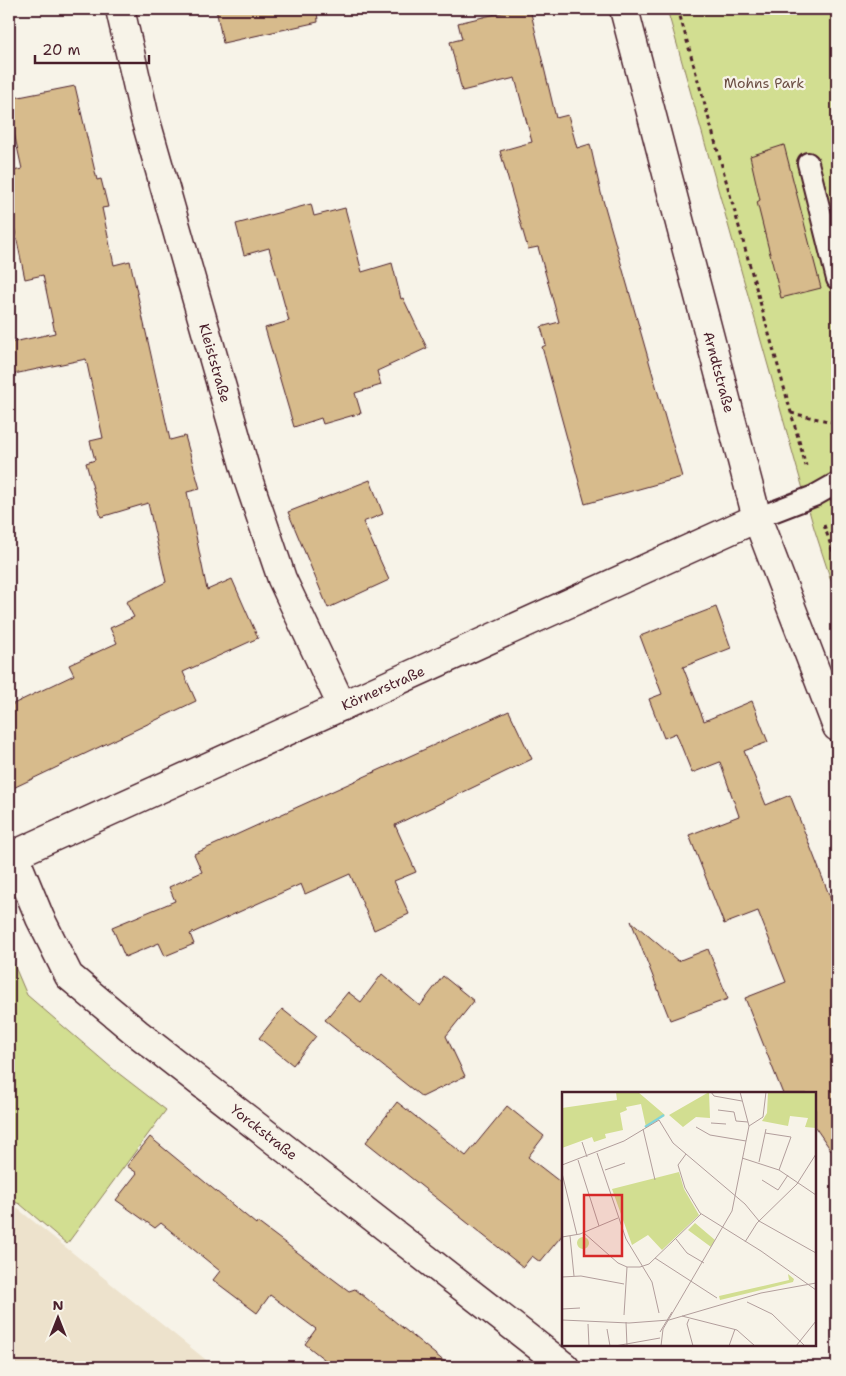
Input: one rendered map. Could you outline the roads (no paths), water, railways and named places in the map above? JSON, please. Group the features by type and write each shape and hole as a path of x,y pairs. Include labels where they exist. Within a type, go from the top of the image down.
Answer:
{"street":[{"name":"Kleiststraße","path":"120,9 145,118 248,479 282,579 342,706"},
{"name":"Arndtstraße","path":"624,9 757,518 837,727"},
{"name":"Körnerstraße","path":"12,856 757,518"},
{"name":"Yorckstraße","path":"12,856 40,918 70,976 153,1045 566,1367"}],"lane":[{"path":"808,163 837,279"},
{"path":"757,518 814,496 837,483"}],"park label":[{"name":"Mohns Park","path":"764,83"}]}
